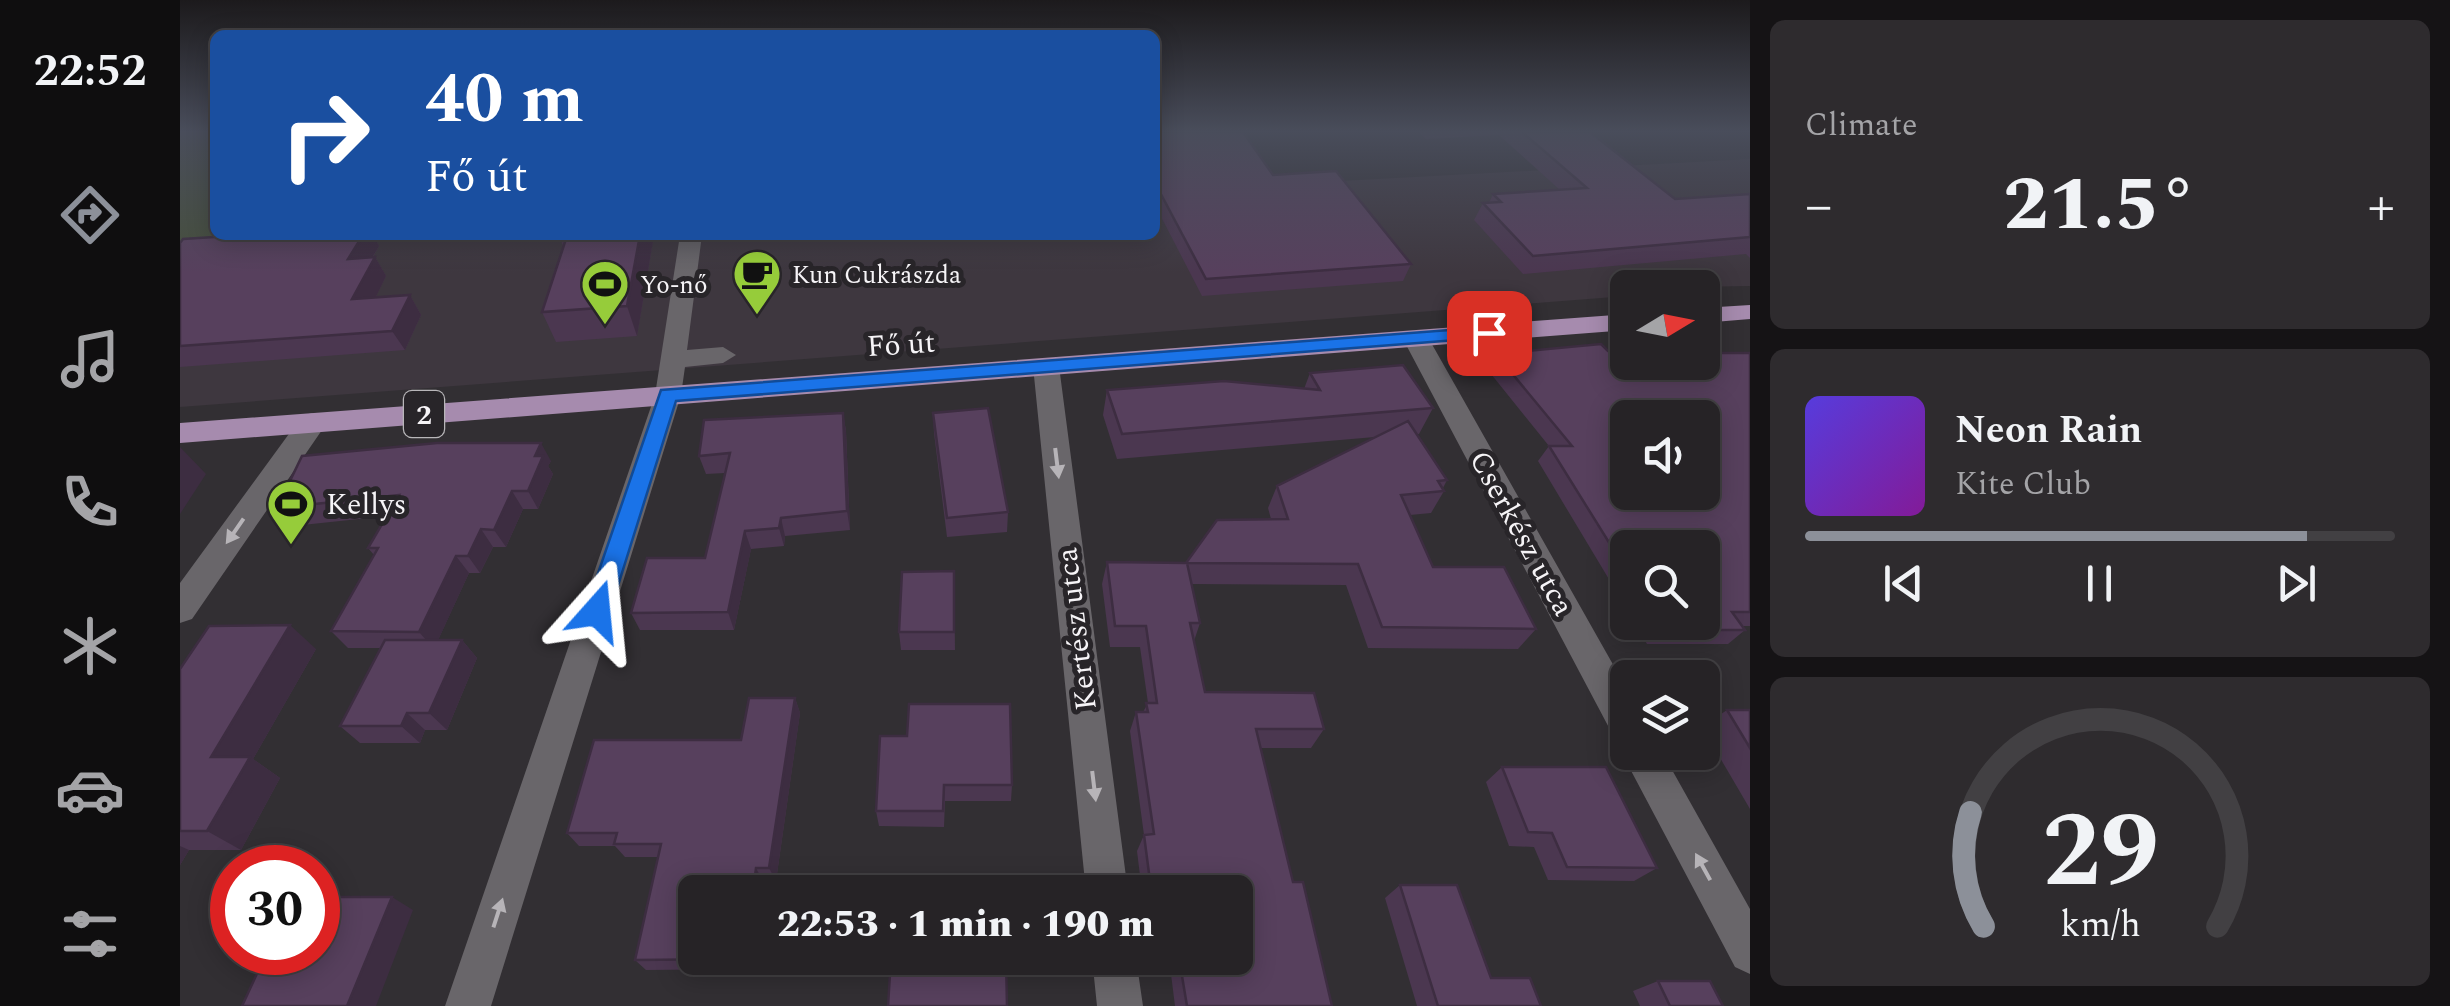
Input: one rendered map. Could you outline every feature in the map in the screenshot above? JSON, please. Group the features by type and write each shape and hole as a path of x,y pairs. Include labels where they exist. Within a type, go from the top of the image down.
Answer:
{"main road":[{"path":"1720,314 1750,312"},
{"name":"Fő út","path":"180,433 312,423 670,378 1046,366 1610,323"}],"street":[{"path":"468,1006 670,378 690,240"},
{"name":"Cserkész utca","path":"1416,339 1610,694"},
{"path":"670,378 724,355"},
{"name":"Kertész utca","path":"1046,366 1105,875"},
{"path":"180,608 312,423"},
{"path":"1651,770 1750,952"},
{"path":"1116,975 1120,1006"}],"shaded area":[{"path":"1379,179 1750,179 1750,286 1720,286 1720,270 1610,270 1610,297 180,407 180,237 1160,240 1160,191"}],"green space":[{"path":"180,179 210,179 210,240 305,240 180,249"}],"building":[{"path":"1160,179 1342,179 1411,264 1206,279 1160,192"},
{"path":"1576,179 1650,179 1675,199 1750,194 1750,237 1533,256 1483,203 1501,202 1493,194 1587,188"},
{"path":"183,239 360,240 348,259 375,257 352,299 410,295 392,331 180,346"},
{"path":"566,240 639,240 627,306 542,312"},
{"path":"1601,344 1610,351 1610,380 1720,380 1720,353 1750,353 1750,612 1732,612 1745,630 1720,630 1720,530 1610,530 1610,544 1549,446 1572,446 1496,354"},
{"path":"1403,365 1433,408 1122,434 1107,390 1224,381 1320,390 1310,373"},
{"path":"988,408 1008,512 947,518 933,413"},
{"path":"843,413 847,511 781,518 779,528 745,531 728,612 631,613 647,558 705,558 730,453 699,456 704,420"},
{"path":"1408,421 1447,480 1438,481 1444,491 1401,495 1433,567 1504,567 1536,629 1382,627 1358,564 1186,563 1217,520 1288,519 1277,486"},
{"path":"437,443 541,443 535,456 543,456 528,491 512,491 494,530 481,529 468,556 456,556 419,632 331,631 378,548 368,548 399,495 277,508 302,456"},
{"path":"1107,562 1187,563 1200,623 1190,623 1205,692 1314,693 1324,729 1256,729 1293,882 1303,882 1332,1006 1187,1006 1182,975 1253,975 1253,875 1149,875 1144,835 1154,834 1136,712 1148,712 1146,703 1157,703 1146,626 1115,626"},
{"path":"954,571 954,632 899,632 902,572"},
{"path":"290,625 211,757 250,757 207,831 180,831 180,669 209,626"},
{"path":"385,640 462,640 429,713 407,713 401,726 340,726"},
{"path":"749,698 795,698 769,868 756,868 755,875 678,875 678,960 635,960 661,844 614,844 617,833 567,833 594,740 741,740"},
{"path":"909,704 1010,704 1012,785 944,785 943,811 876,811 880,736 907,736"},
{"path":"1727,710 1750,710 1750,748"},
{"path":"1502,767 1606,767 1657,868 1567,867 1552,833 1528,832"},
{"path":"1400,885 1457,885 1491,978 1530,978 1541,1006 1438,1006"},
{"path":"340,897 392,897 347,1006 242,1006 256,975 340,975"},
{"path":"890,975 1006,975 1007,1006 888,1006"},
{"path":"1658,981 1710,981 1723,1006 1670,1006"}],"place":[{"name":"Kun Cukrászda","path":"757,316"},
{"name":"Yo-nő","path":"605,326"},
{"name":"Kellys","path":"291,546"}],"route":[{"path":"597,611 668,395 1489,333"}]}
